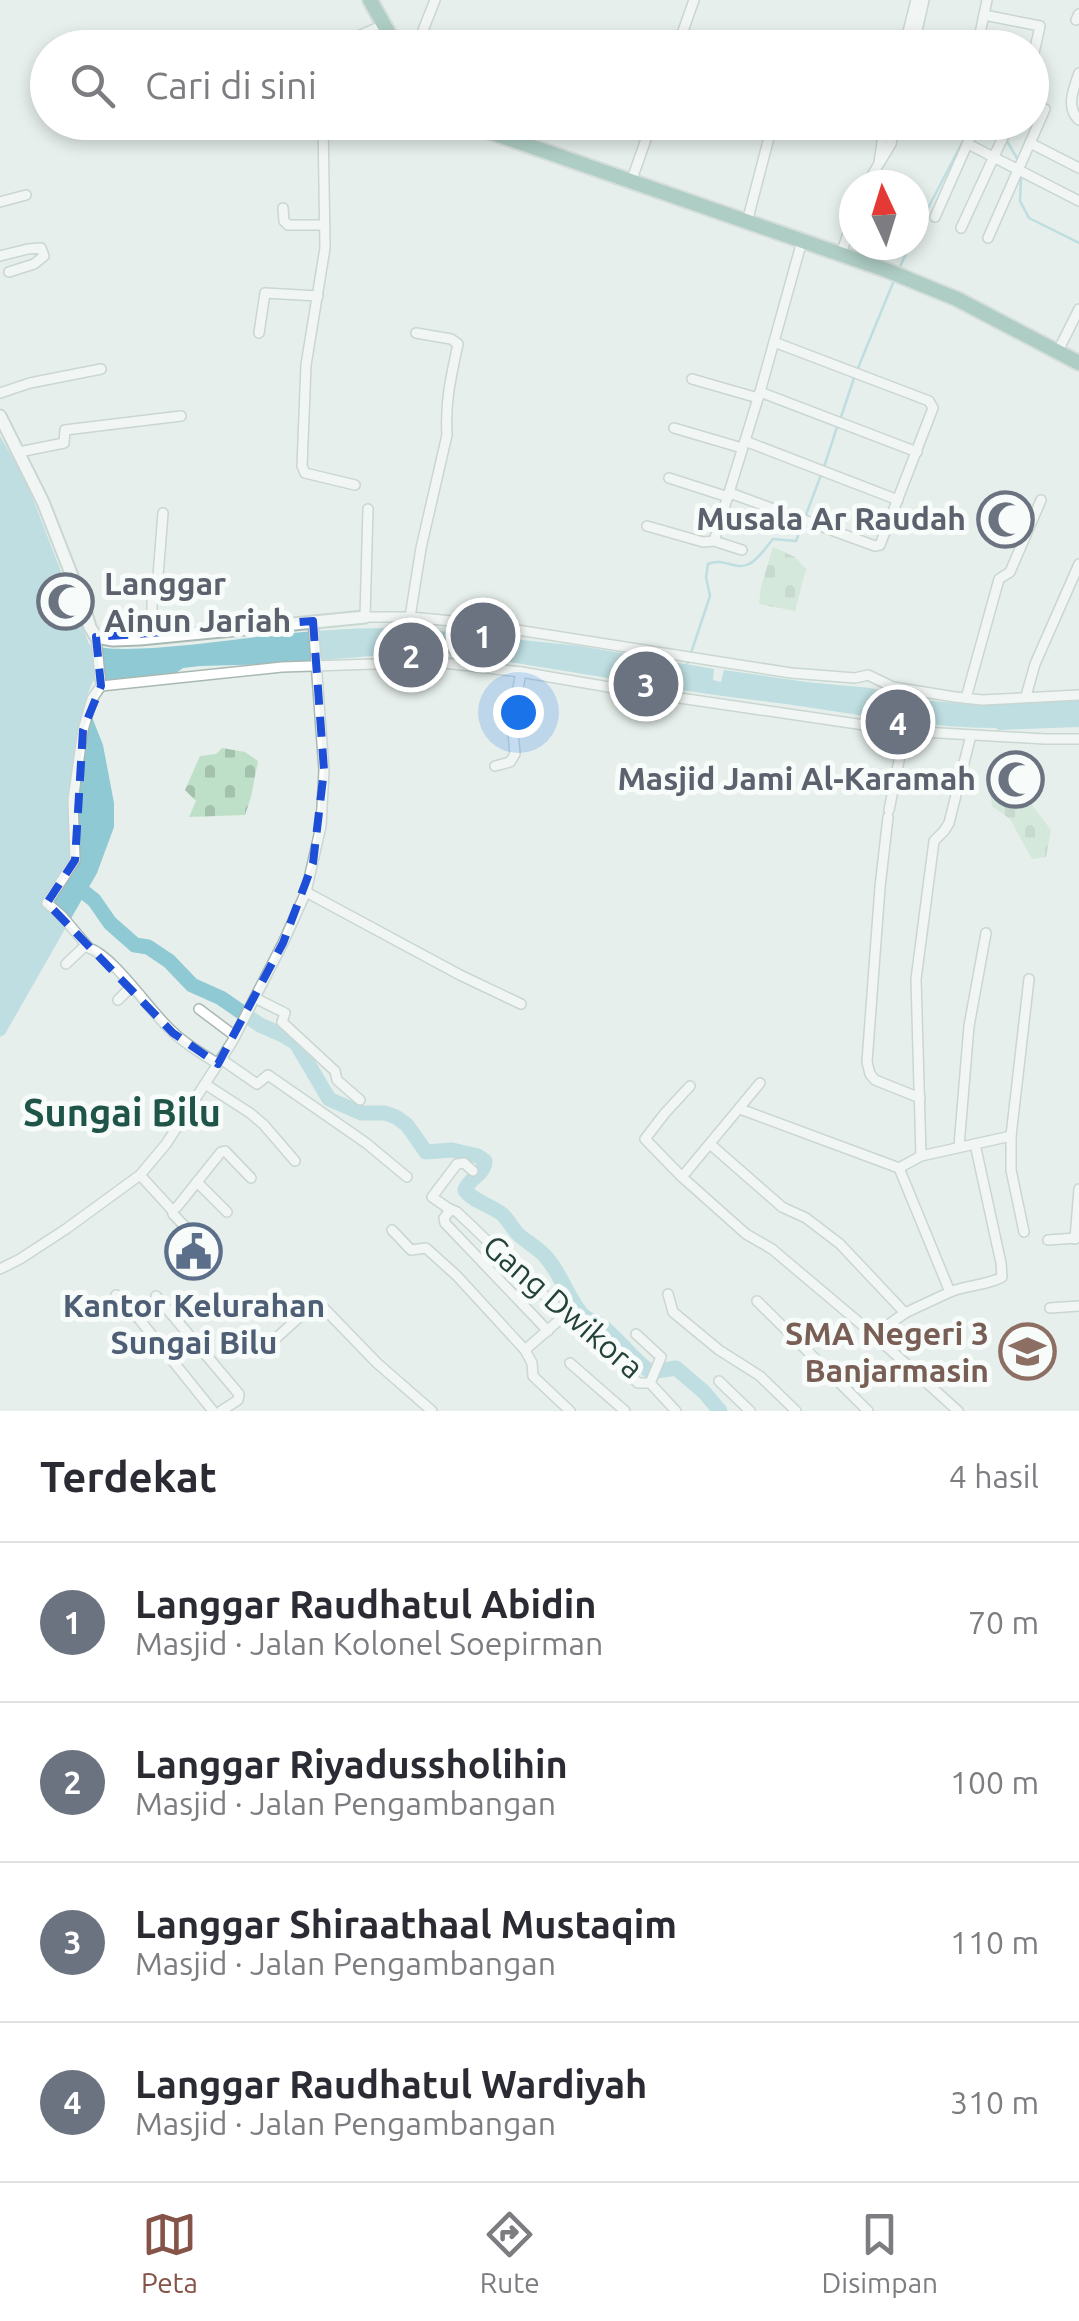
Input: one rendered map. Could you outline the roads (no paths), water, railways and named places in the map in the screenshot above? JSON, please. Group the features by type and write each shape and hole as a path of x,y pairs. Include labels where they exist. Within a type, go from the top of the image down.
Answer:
{"main road":[{"path":"370,0 386,30"},
{"path":"512,140 839,253"},
{"path":"858,260 956,300 1079,363"}],"street":[{"path":"423,30 435,0"},
{"path":"683,30 694,0"},
{"path":"981,30 987,0"},
{"path":"910,30 919,2"},
{"path":"915,30 919,2"},
{"path":"984,15 1040,26 1039,30"},
{"path":"374,30 384,26"},
{"path":"1079,73 1071,102 1079,120"},
{"path":"324,140 324,260 305,382 302,470 356,485"},
{"path":"631,182 646,140"},
{"path":"747,222 768,140"},
{"path":"878,166 880,140"},
{"path":"875,170 891,140"},
{"path":"935,217 970,140"},
{"path":"961,228 1002,140"},
{"path":"988,238 1032,140"},
{"path":"968,144 1079,201"},
{"path":"1030,144 1079,168"},
{"path":"0,202 26,195"},
{"path":"283,208 288,224 325,225"},
{"path":"714,541 802,241"},
{"path":"0,256 34,248 43,250 40,261 10,272"},
{"path":"259,333 265,293 318,296"},
{"path":"1058,352 1079,309"},
{"path":"410,617 418,561 447,435 446,397 458,344 452,339 416,333"},
{"path":"669,478 878,546 882,543 933,408 931,402 774,342"},
{"path":"0,393 30,382 101,369"},
{"path":"692,380 759,395 917,452"},
{"path":"0,416 48,514 84,604 96,642 101,685 92,699 83,730 73,800 76,860 47,903 89,948 113,966 173,1033 257,1084 268,1075 366,1143 407,1177"},
{"path":"19,452 64,443 65,430 181,416"},
{"path":"674,428 816,468 898,500"},
{"path":"966,698 999,579 1010,572 1041,500"},
{"path":"365,617 368,510"},
{"path":"152,637 152,588 158,576 163,513"},
{"path":"647,526 742,550"},
{"path":"1026,696 1035,664 1079,564"},
{"path":"96,642 313,625 365,617 410,617 473,622 792,673 855,678 868,675 893,687 982,700 1079,695"},
{"path":"0,1269 66,1229 140,1175 206,1084 255,998 306,892 320,826 324,792 322,729 313,625"},
{"path":"101,685 316,664 436,662 905,731 1079,739"},
{"path":"496,766 510,762 515,754 512,722 521,672"},
{"path":"905,731 880,887 867,1062 875,1080 920,1098"},
{"path":"922,1156 916,978 934,841 948,823 971,735"},
{"path":"306,892 521,1004"},
{"path":"959,1146 970,1026 986,933"},
{"path":"66,964 86,945"},
{"path":"1024,1232 1011,1170 1011,1136 1030,978"},
{"path":"118,1000 131,987"},
{"path":"255,998 285,1013 282,1022 360,1100"},
{"path":"200,1009 236,1036"},
{"path":"682,1177 760,1083"},
{"path":"206,1084 250,1112 295,1161"},
{"path":"690,1086 645,1139 746,1234 772,1248 958,1411"},
{"path":"740,1109 899,1168 950,1292"},
{"path":"899,1168 922,1156 1011,1136"},
{"path":"710,1144 782,1207 806,1218 840,1244 905,1313"},
{"path":"874,1335 905,1313 973,1284 998,1281 1002,1274 975,1144"},
{"path":"172,1210 223,1151 251,1178"},
{"name":"Gang Dwikora","path":"473,1170 464,1163 457,1164 429,1194 456,1212 638,1383 651,1381 676,1411"},
{"path":"140,1175 197,1239"},
{"path":"197,1182 227,1212"},
{"path":"1048,1240 1077,1238 1079,1190"},
{"path":"448,1208 445,1223 548,1331"},
{"path":"392,1230 412,1250 426,1248 457,1276 525,1350 534,1376 570,1411"},
{"path":"668,1294 673,1312 719,1350 760,1376 796,1411"},
{"path":"116,1295 213,1411"},
{"path":"156,1296 239,1394 238,1400 221,1411"},
{"path":"756,1300 868,1411"},
{"path":"273,1341 317,1301 432,1411"},
{"path":"1050,1308 1079,1306"},
{"path":"525,1350 565,1315"},
{"path":"636,1334 662,1360 651,1381"},
{"path":"570,1363 625,1411"},
{"path":"718,1381 750,1411"}],"water":[{"path":"0,436 26,481 89,644 103,648 181,646 332,630 419,629 580,646 714,669 713,680 721,682 724,670 966,704 1079,699 1079,727 998,730 927,724 673,689 653,685 654,680 641,676 639,683 466,655 419,652 200,666 176,673 93,681 87,696 88,707 103,745 114,803 114,827 97,873 0,1037"}],"waterway":[{"path":"1007,141 1018,160"},
{"path":"929,206 962,143"},
{"path":"1021,177 1020,201 1029,218 1079,243"},
{"path":"898,271 903,260"},
{"path":"858,368 895,278"},
{"path":"840,420 855,375"},
{"path":"824,467 837,427"},
{"path":"687,665 710,596 708,564 744,566 756,560 773,539 796,541 821,475"},
{"path":"72,883 94,900 110,923 135,945 148,947 169,961 192,985 296,1043 329,1099 361,1113 396,1117 407,1125 426,1152 452,1150 485,1161 467,1186 468,1194 503,1215 518,1234 542,1253 585,1317 606,1329 651,1372 676,1368 720,1411"}],"place":[{"name":"Musala Ar Raudah","path":"1005,519"},
{"name":"Langgar Ainun Jariah","path":"65,602"},
{"name":"Langgar Raudhatul Abidin","path":"483,635"},
{"name":"Langgar Riyadussholihin","path":"411,655"},
{"name":"Langgar Shiraathaal Mustaqim","path":"646,684"},
{"name":"Langgar Raudhatul Wardiyah","path":"898,722"},
{"name":"Masjid Jami Al-Karamah","path":"1015,779"},
{"name":"Kantor Kelurahan Sungai Bilu","path":"194,1252"},
{"name":"SMA Negeri 3 Banjarmasin","path":"1028,1352"}],"district":[{"name":"Sungai Bilu","path":"122,1113"}]}
